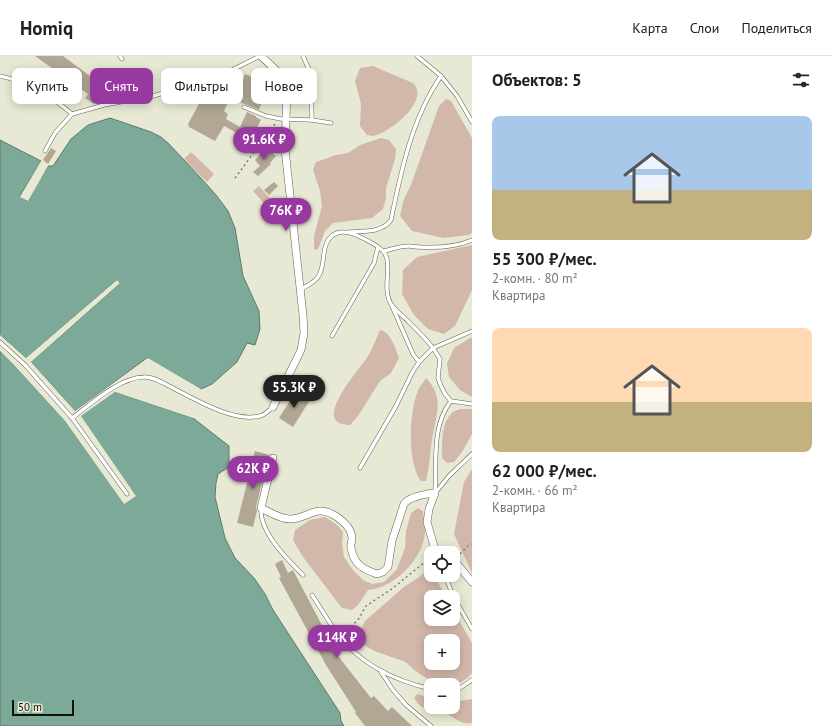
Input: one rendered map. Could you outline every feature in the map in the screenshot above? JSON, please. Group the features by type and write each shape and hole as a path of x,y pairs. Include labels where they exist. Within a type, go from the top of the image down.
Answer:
{"street":[{"path":"260,56 278,72 287,89 283,119 285,149 301,289 304,333 301,350 273,408"},
{"path":"273,458 262,508 283,518 291,519 315,511 325,511 333,514 344,522 348,528 352,538 350,546 356,564 369,572 377,574 388,567 392,541 407,499 435,493"},
{"path":"434,546 427,522 429,509 435,493"},
{"path":"460,567 472,582"}],"lane":[{"path":"45,151 55,133 72,114 104,105 153,96 184,87 230,71 260,56"},
{"path":"304,56 312,74 312,120"},
{"path":"418,56 441,76 457,96 472,122"},
{"path":"0,76 14,79 37,88 58,101 72,114"},
{"path":"301,289 314,282 321,273 324,250 327,242 334,235 343,232 378,229 386,226 391,220 405,161 418,120 432,90 441,76"},
{"path":"244,107 266,116 331,123"},
{"path":"348,232 366,240 384,251 387,260 386,289 390,303 413,354 419,362"},
{"path":"384,251 396,247 441,246 466,243 472,240"},
{"path":"332,336 374,263 378,248"},
{"path":"390,303 433,348 440,359 438,378 441,386 451,401 472,404"},
{"path":"360,468 396,406 419,362 433,348 472,331"},
{"path":"0,342 25,365 72,418 126,494"},
{"path":"72,418 116,386 132,379 144,376 156,380 224,413 248,417 262,416 273,408"},
{"path":"435,493 437,472 436,443 446,408 451,401"},
{"path":"435,493 448,476 472,454"},
{"path":"262,508 261,515 272,538 285,557 304,575"},
{"path":"448,582 453,596 472,629"},
{"path":"312,594 340,636 355,652 381,671 424,688"},
{"path":"381,671 393,690 406,705 431,726"},
{"path":"460,688 472,680"}],"path":[{"path":"235,178 271,128 283,119"},
{"path":"460,553 472,544"},
{"path":"340,636 358,620 366,606 393,588 424,563"}],"shaded area":[{"path":"373,66 413,83 417,90 417,98 406,115 398,122 389,129 373,136 367,135 360,126 361,104 355,81 360,68"},
{"path":"446,99 451,101 472,138 472,233 469,235 443,238 412,231 400,216 403,202 412,182 439,106"},
{"path":"110,118 161,137 200,177 228,211 235,228 243,276 259,311 260,329 255,345 247,343 237,362 212,384 201,389 147,358 75,411 31,362 120,283 117,280 26,358 0,335 0,140 41,161 20,196 27,201 48,166 53,166 71,139 88,125"},
{"path":"381,138 389,140 396,149 395,159 386,188 386,198 383,209 372,218 333,223 325,231 318,249 314,249 314,236 322,206 320,191 313,170 316,162 336,155 348,153 360,145"},
{"path":"191,152 214,174 207,182 184,159"},
{"path":"259,186 276,205 270,210 253,191"},
{"path":"472,245 472,290 455,326 444,334 428,329 414,315 402,294 403,270 417,257"},
{"path":"380,330 384,331 390,337 399,358 391,373 380,381 358,416 350,425 338,423 334,416 335,406 348,383 370,353"},
{"path":"472,337 472,397 460,390 449,377 447,364 454,348"},
{"path":"0,351 65,421 124,503 135,495 80,416 115,392 193,418 229,446 229,467 218,474 215,497 225,538 235,558 254,578 265,594 273,610 340,713 341,721 344,726 0,726"},
{"path":"426,378 432,385 438,405 426,481 421,481 416,473 413,462 411,424 415,400 419,389"},
{"path":"460,409 472,409 472,434 462,452 454,462 447,463 442,458 442,441 445,423 454,411"},
{"path":"472,469 472,573 454,534 464,482"},
{"path":"418,508 423,511 425,528 423,543 419,553 406,570 397,578 388,584 368,590 358,605 352,610 342,608 303,557 293,540 295,530 310,520 325,517 336,524 343,532 342,543 344,557 352,569 363,580 372,584 384,582 397,569 405,548 406,531 411,513"},
{"path":"424,573 424,582 438,582 442,590 424,590 424,626 460,626 460,622 472,643 472,673 466,679 460,682 460,678 426,678 415,671 405,662 382,654 363,643 359,634 365,621 405,586"},
{"path":"417,694 424,696 424,708 421,706 414,698"},
{"path":"472,699 472,723 462,722 448,714 460,714 460,701"}],"pier":[{"path":"41,161 42,162 23,196 27,198 47,165 48,166 28,201 20,197"},
{"path":"117,280 120,283 31,362 75,411 148,358 201,389 200,391 148,361 74,413 29,362 117,283 27,360 24,360 0,337 0,335 26,358"},
{"path":"0,349 16,363 66,419 125,501 133,495 79,415 115,390 193,416 193,418 115,392 81,416 136,496 124,504 65,421 0,351"}],"building":[{"path":"35,56 63,56 79,68 52,68"},
{"path":"82,70 90,76 90,101 85,98 88,94 82,90"},
{"path":"245,74 251,76 251,104 261,104 259,110 243,103 243,80"},
{"path":"199,104 227,104 224,111 228,114 226,119 240,127 247,112 261,120 248,144 237,138 239,134 224,126 215,141 189,127 188,124"},
{"path":"51,148 56,151 48,164 43,160"},
{"path":"266,148 276,156 270,163 271,164 258,176 253,172 260,166 255,160"},
{"path":"274,182 278,186 269,195 264,190"},
{"path":"296,391 310,400 293,427 279,418"},
{"path":"255,451 269,455 256,507 257,511 253,527 237,523"},
{"path":"282,560 288,573 293,570 338,656 371,698 374,696 388,711 392,707 412,726 365,726 355,713 356,712 326,665 279,578 281,577 275,564"}]}
